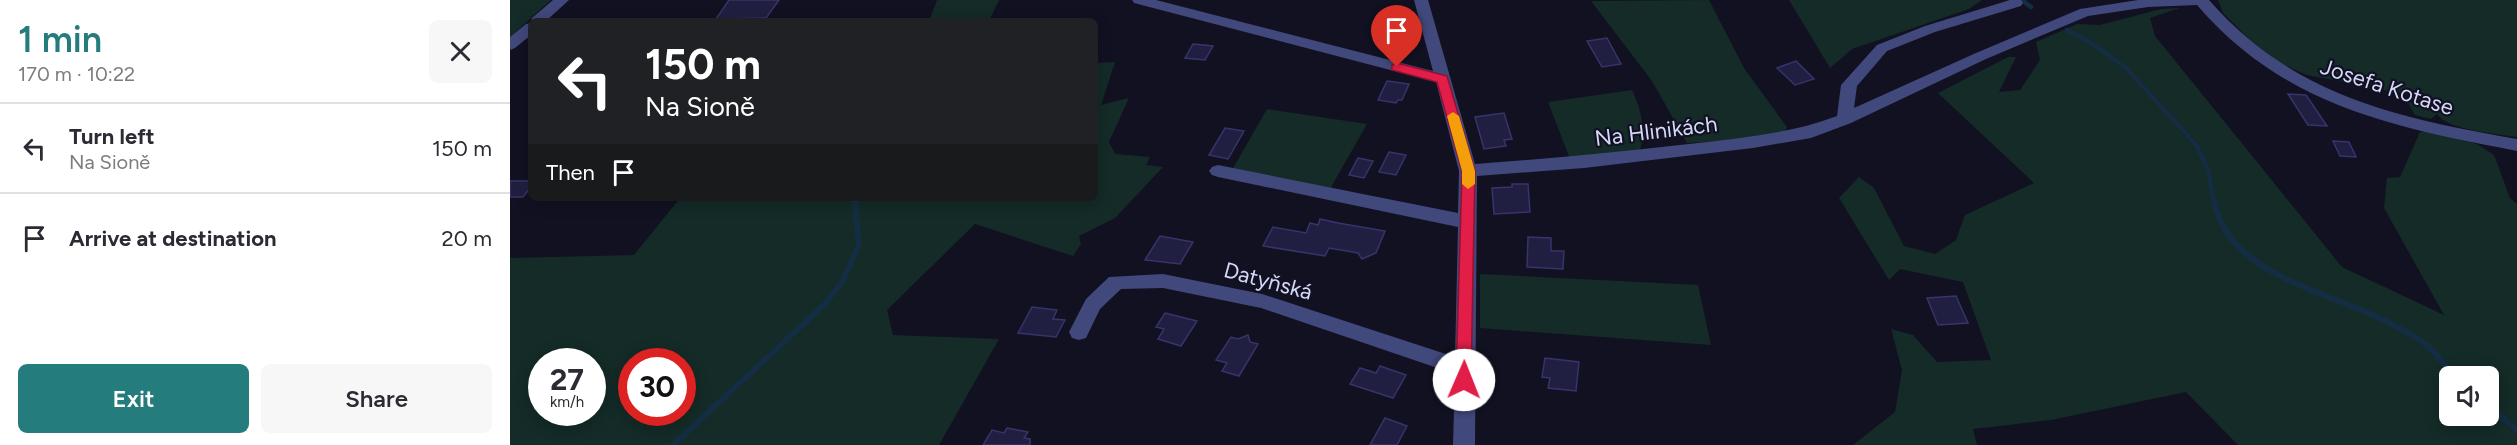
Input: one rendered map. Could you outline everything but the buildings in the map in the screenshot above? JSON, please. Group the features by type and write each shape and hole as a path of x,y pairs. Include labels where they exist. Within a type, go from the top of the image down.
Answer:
{"street":[{"path":"541,18 562,0"},
{"path":"1139,0 1443,79"},
{"path":"1421,0 1468,171 1463,368 1464,445"},
{"name":"Na Hlinikách","path":"1468,171 1584,162 1753,142 1811,132 2085,12 2148,3 2201,0"},
{"name":"Josefa Kotase","path":"2201,0 2231,33 2258,55 2291,78 2333,98 2403,119 2517,145"},
{"path":"1845,119 1849,85 1882,48 1930,29 2016,3"},
{"path":"510,45 528,30"},
{"path":"1218,171 1468,222"},
{"name":"Datyňská","path":"1079,332 1093,304 1116,282 1163,280 1262,301 1463,368"}],"green space":[{"path":"510,0 551,0 531,18 528,18 528,21 510,37"},
{"path":"937,0 999,0 990,18 930,18"},
{"path":"1709,0 1744,68 1787,127 1782,137 1687,143 1652,81 1591,1"},
{"path":"1789,0 1982,0 1969,9 1852,49 1830,68"},
{"path":"2218,0 2517,0 2517,137 2462,128 2451,124 2437,114 2431,119 2415,115 2407,101 2410,95 2307,75 2279,63 2249,39 2223,13"},
{"path":"2180,8 2150,18 2155,36 2342,267 2444,315 2384,208 2387,178 2400,177 2420,132 2427,131 2477,144 2494,155 2510,198 2517,204 2517,445 2238,445 2186,392 2051,420 1973,429 1977,445 1853,445 1895,412 1902,370 1891,329 1913,335 1937,362 1991,360 1963,282 1900,269 1889,280 1839,198 1859,177 1874,188 1904,246 1935,254 1956,240 1965,215 2034,183 1938,93 2008,57 2016,57 1999,92 2020,90 2040,60 2036,42 2077,24 2100,25 2161,9"},
{"path":"1115,62 1101,105 1129,98 1109,142 1115,154 1150,157 1146,165 1163,167 1115,218 1079,236 1081,244 1073,256 975,224 887,310 893,335 999,339 939,445 510,445 510,258 634,255 678,201 1098,201 1098,63"},
{"path":"1632,90 1643,129 1639,152 1570,159 1548,102"},
{"path":"1267,109 1367,124 1330,189 1232,170"},
{"path":"1480,274 1698,285 1711,345 1480,328"}],"waterway":[{"path":"2022,0 2031,7"},
{"path":"2067,30 2096,46 2126,68 2197,146 2208,170 2214,202"},
{"path":"673,445 825,304 842,282 859,245 855,201"},
{"path":"2214,201 2223,227 2239,247 2260,264 2284,278 2364,311 2405,331 2427,345 2446,366"},
{"path":"2499,414 2517,430"}],"slow traffic":[{"path":"1453,116 1468,171 1468,184"}],"route":[{"path":"1397,67 1443,79 1468,171 1464,380"}]}
